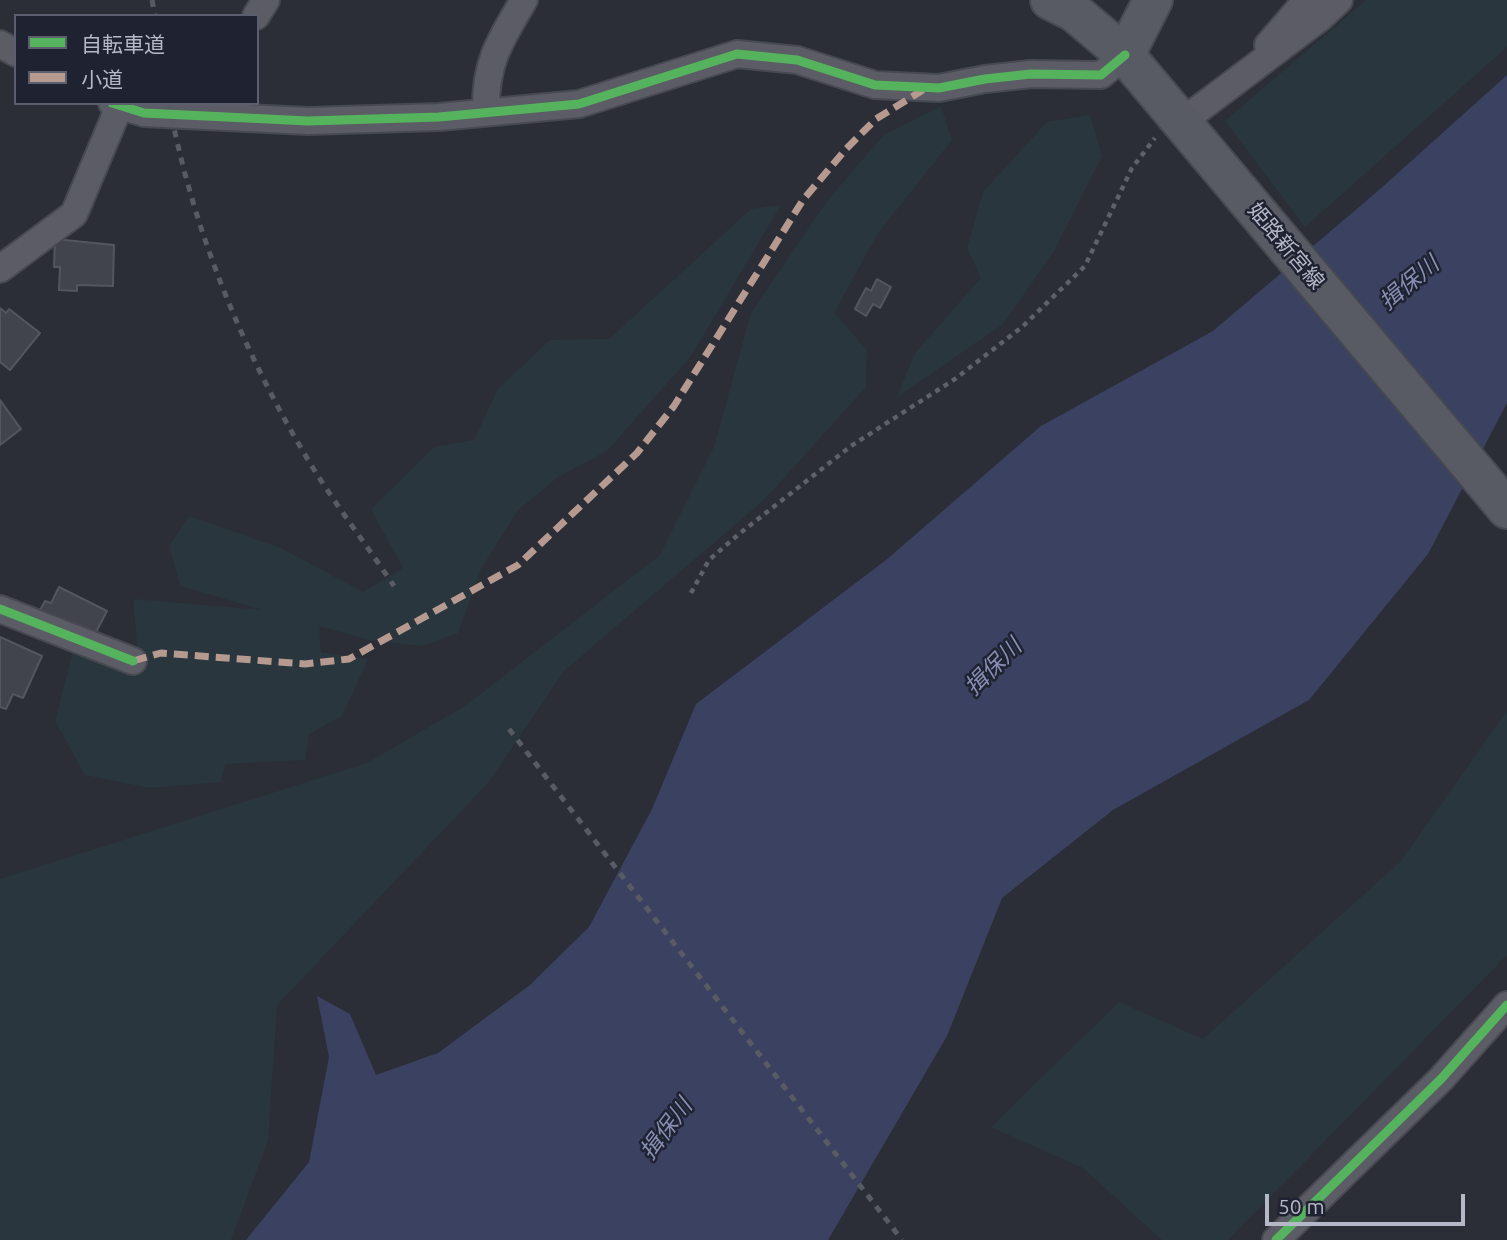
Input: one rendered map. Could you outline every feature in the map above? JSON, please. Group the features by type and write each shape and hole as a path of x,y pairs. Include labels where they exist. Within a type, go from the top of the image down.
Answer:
{"main road":[{"name":"姫路新宮線","path":"1050,0 1074,12 1125,55 1174,127 1507,509"},
{"path":"1125,55 1153,0"}],"street":[{"path":"486,111 486,79 499,43 524,0"},
{"path":"1252,70 1273,36 1307,0"},
{"path":"1174,127 1252,70 1339,0"},
{"path":"0,269 74,214 116,105 144,113 202,110 308,121 439,117 579,104 737,54 797,60 875,85 939,88 1031,74 1101,75 1125,55"},
{"path":"0,609 133,661"},
{"path":"1276,1240 1441,1079 1507,1005"}],"path":[{"path":"691,593 709,560 739,534 851,446 955,379 1022,327 1085,266 1132,169 1156,137 1174,127"}],"shaded area":[{"path":"1366,0 1507,0 1507,47 1305,227 1225,121"},
{"path":"941,106 952,140 878,233 834,313 867,350 866,387 765,499 564,671 488,783 277,1005 268,1141 231,1240 0,1240 0,879 367,763 465,706 660,555 714,447 751,313 828,200 884,135"},
{"path":"1090,115 1102,156 1054,251 1003,324 896,398 915,353 981,278 967,248 983,192 1047,122"},
{"path":"781,205 691,356 607,451 558,477 518,510 481,569 458,633 422,646 370,640 319,626 321,652 368,659 342,716 309,734 305,760 225,764 221,782 150,788 85,775 55,721 73,652 140,674 133,599 263,610 180,586 169,546 189,516 281,548 363,592 403,568 371,509 434,447 474,440 498,389 550,340 609,339 751,209"},
{"path":"1507,711 1507,955 1228,1240 1162,1240 1083,1168 991,1127 1119,1002 1203,1039 1400,862"}],"water":[{"name":"揖保川","path":"1507,75 1507,403 1428,554 1309,700 1113,810 1002,898 947,1036 828,1240 246,1240 309,1162 329,1057 317,996 350,1014 376,1075 438,1053 530,985 589,927 652,809 696,704 886,560 1041,426 1213,331 1379,190"}],"building":[{"path":"55,239 114,245 113,286 77,285 77,291 59,290 60,267 54,267"},
{"path":"877,279 891,287 880,308 873,304 866,316 855,309 866,288 871,291"},
{"path":"0,308 6,313 9,309 40,333 10,370 0,362"},
{"path":"0,400 21,429 0,445"},
{"path":"59,587 107,611 92,640 40,610 45,601 51,603"},
{"path":"0,637 42,656 23,698 13,694 6,709 0,707"}],"railway":[{"path":"152,0 155,14"},
{"path":"169,105 179,151 207,246 244,338 288,426 313,468 394,586"},
{"path":"509,729 902,1240"}],"marked path":[{"path":"133,661 161,653 305,664 349,659 518,565 637,453 674,406 803,200 846,149 876,119 923,90"}],"cycle path":[{"path":"118,105 144,113 308,121 439,117 579,104 737,54 797,60 875,85 939,88 1031,74 1101,75 1125,55"},
{"path":"0,609 133,661"},
{"path":"1276,1240 1441,1079 1507,1005"}]}
